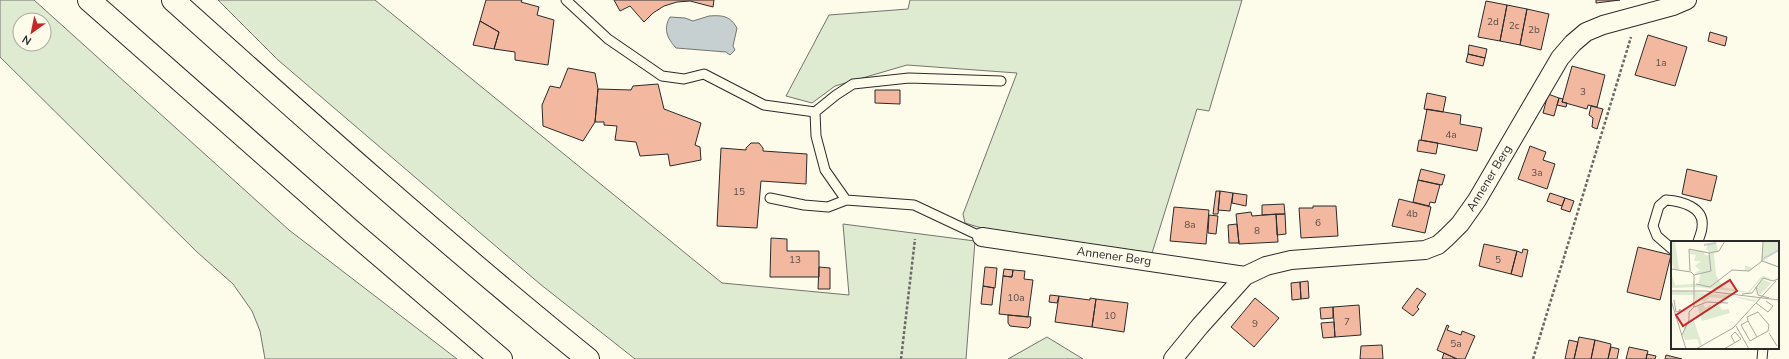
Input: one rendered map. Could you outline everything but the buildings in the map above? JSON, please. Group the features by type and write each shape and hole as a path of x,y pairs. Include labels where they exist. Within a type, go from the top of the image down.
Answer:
{"highway":[{"path":"89,0 349,229 501,359"},
{"path":"173,0 394,195 535,316 588,359"}],"street":[{"name":"Annener Berg","path":"1173,359 1200,326 1245,276 1266,266 1291,260 1419,250 1438,245 1460,224 1477,200 1564,53 1573,43 1586,32 1603,25 1635,17 1687,0"},
{"name":"Annener Berg","path":"982,237 1245,276"}],"lane":[{"path":"566,0 608,39 662,76 684,78 704,74 764,105 815,112 836,95 853,84 909,78 1001,81"},
{"path":"815,112 816,136 824,170 846,200"},
{"path":"770,198 804,205 828,207 846,200 914,205 982,237"},
{"path":"1671,248 1657,236 1653,226 1659,206 1666,200 1689,204 1699,213 1703,226 1698,241"},
{"path":"1762,359 1763,349"}],"path":[{"path":"1533,359 1630,38 1635,17"},
{"path":"901,359 915,239"}],"green space":[{"path":"0,0 34,0 47,12 12,12 12,52 52,52 52,16 289,230 457,359 265,359 260,331 252,311 233,284 197,252 0,57"},
{"path":"218,0 375,0 722,283 849,295 843,224 975,241 966,359 635,359 540,284 278,60"},
{"path":"910,0 1242,0 1209,111 1197,109 1152,253 985,229 965,223 963,214 1017,73 907,65 835,86 812,103 786,96 829,15 908,9"},
{"path":"1047,337 1083,359 1008,359"}],"shaded area":[{"path":"709,16 726,17 732,21 737,28 733,46 735,50 730,55 726,52 676,48 670,41 666,29 670,17 685,18 693,21"}]}
